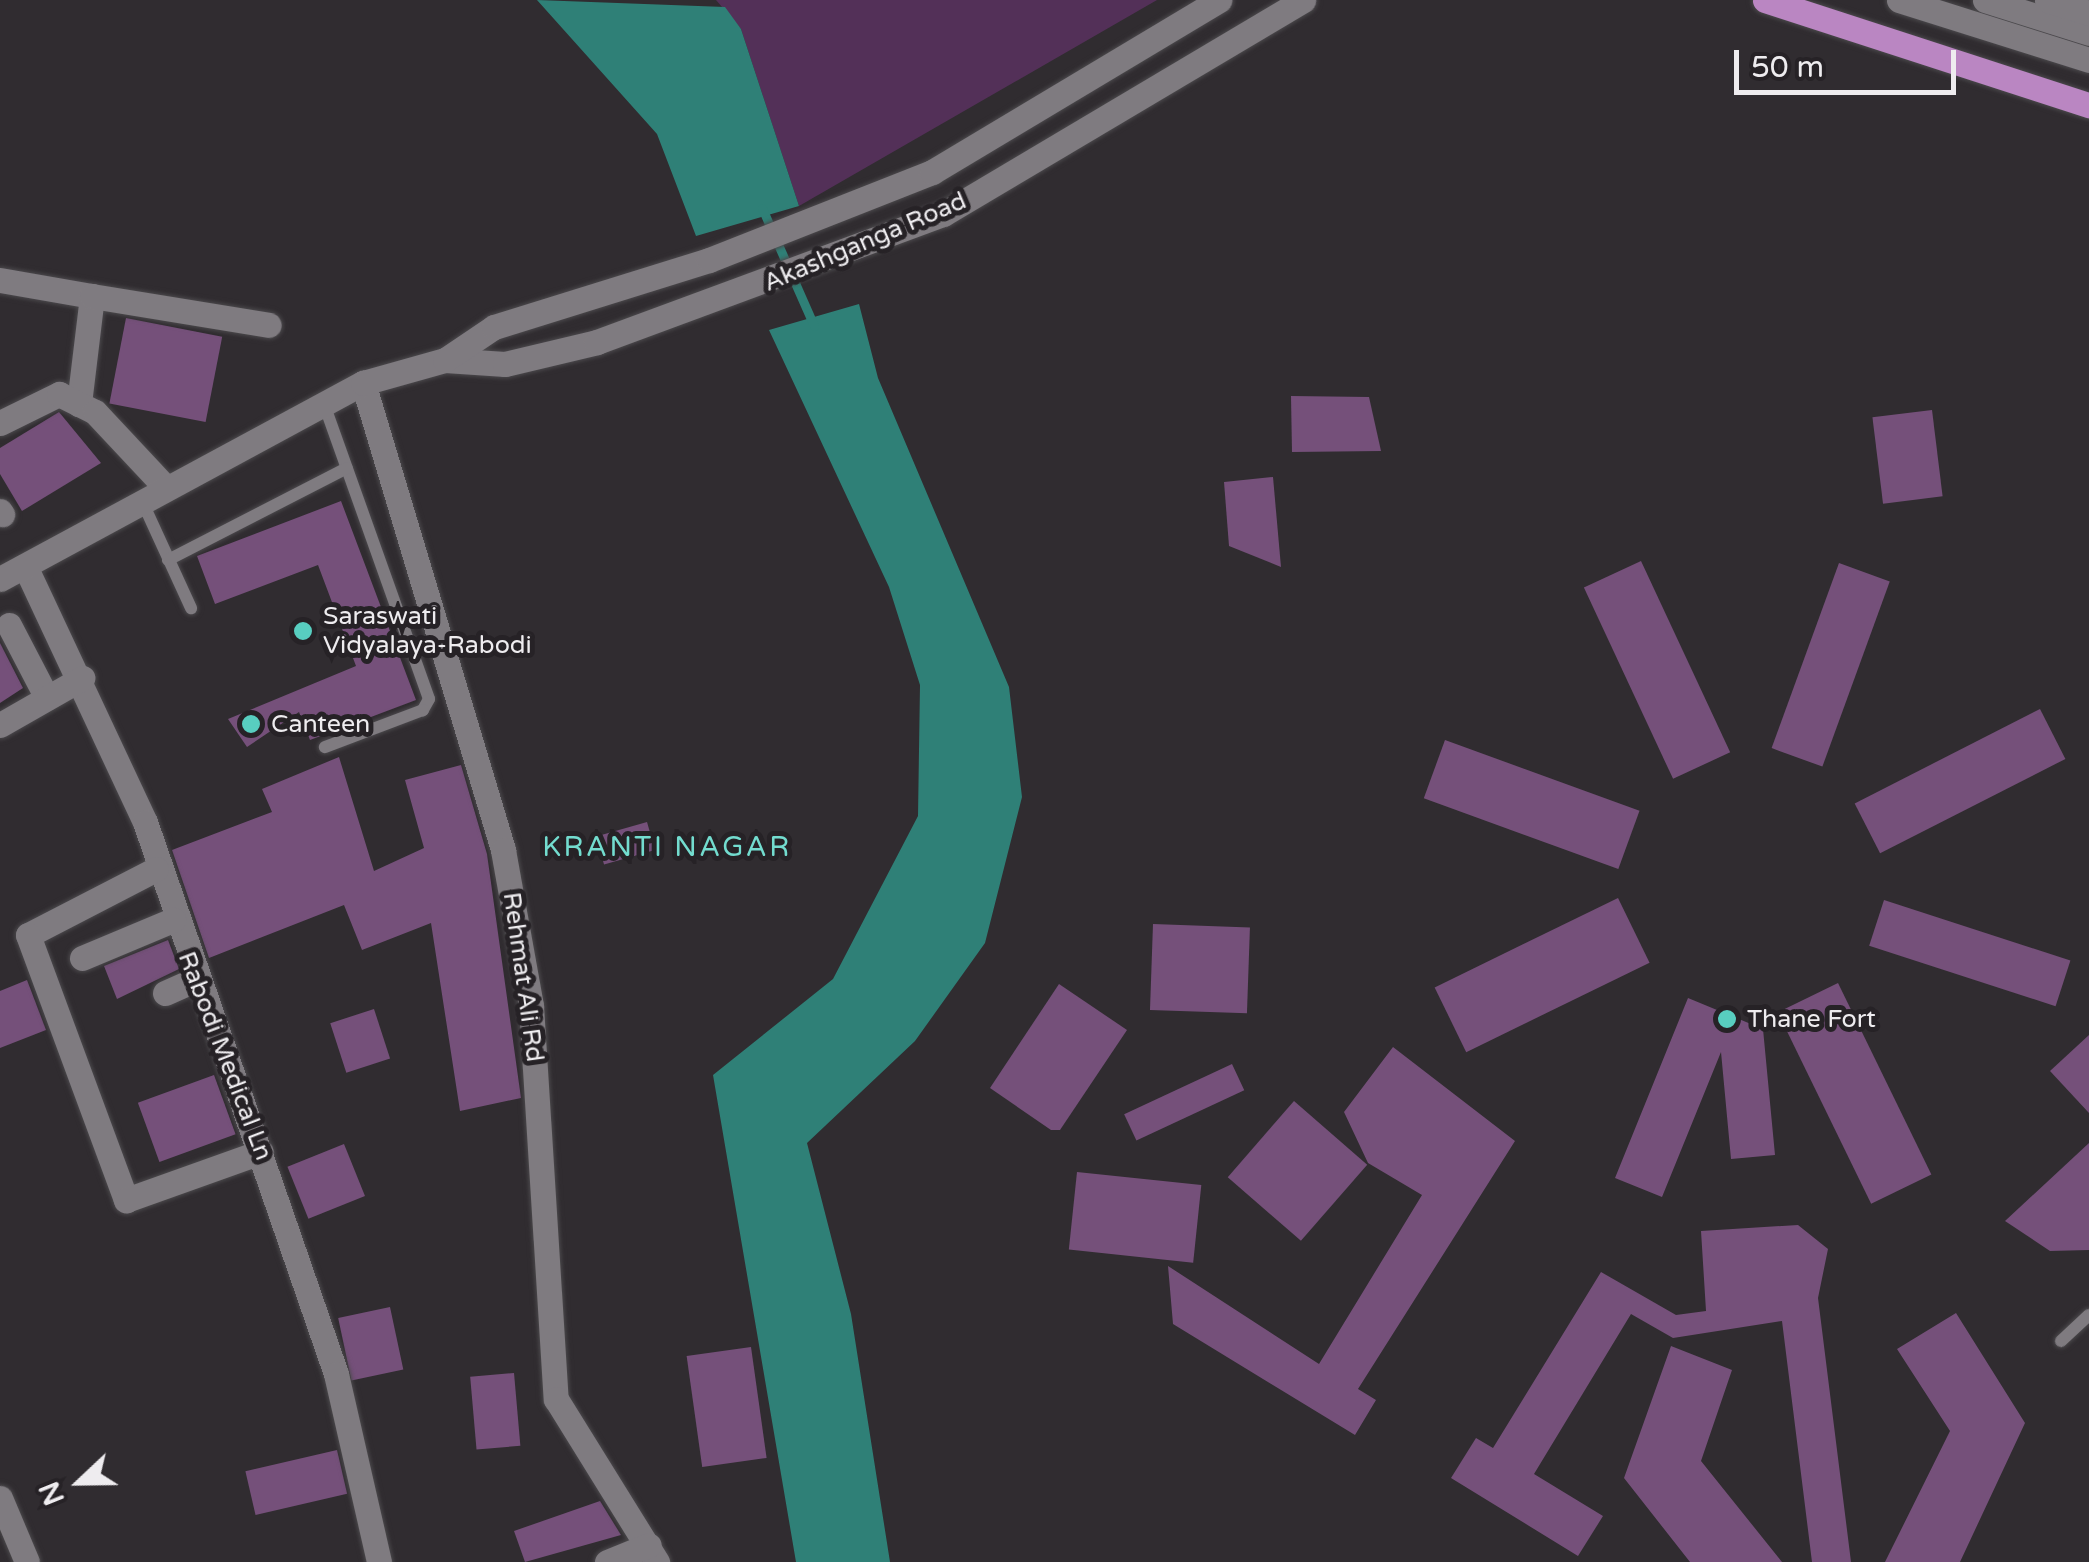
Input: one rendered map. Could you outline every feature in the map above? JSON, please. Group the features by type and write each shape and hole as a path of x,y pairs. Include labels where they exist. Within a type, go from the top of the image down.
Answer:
{"main road":[{"path":"1765,0 2089,105"}],"street":[{"name":"Akashganga Road","path":"0,580 364,383 445,360 494,327 709,260 932,172 1219,0"},
{"name":"Akashganga Road","path":"445,360 505,364 724,301 842,256 942,214 1303,0"},
{"path":"1898,0 2089,60"},
{"path":"1985,0 2089,33"},
{"path":"2047,0 2089,13"},
{"path":"0,280 269,325"},
{"path":"78,404 92,296"},
{"name":"Rehmat Ali Rd","path":"364,383 503,850 545,1154 556,1400 653,1554"},
{"path":"0,423 12,405 59,394 78,404 166,488"},
{"name":"Rabodi Medical Ln","path":"25,566 82,678 261,1152 336,1374 380,1562"},
{"path":"43,603 5,628 47,698"},
{"path":"0,725 82,678"},
{"path":"156,868 30,926 41,970 126,1200 261,1152"},
{"path":"82,958 174,920"},
{"path":"165,993 194,980"},
{"path":"0,1498 27,1562"},
{"path":"607,1562 653,1554"}],"lane":[{"path":"324,402 429,699 422,710 325,746"},
{"path":"168,560 347,468"},
{"path":"142,501 192,608"},
{"path":"2061,1341 2089,1315"}],"shaded area":[{"path":"537,0 725,7 741,29 799,206 696,236 657,134"},
{"path":"716,0 1157,0 799,206 741,29"},
{"path":"859,304 878,378 1009,687 1022,797 985,943 915,1041 807,1143 851,1314 890,1562 796,1562 713,1075 833,979 918,816 920,685 889,587 769,330"}],"building":[{"path":"126,318 222,337 206,422 109,403"},
{"path":"1291,396 1369,397 1381,451 1292,452"},
{"path":"1932,410 1943,496 1883,504 1872,417"},
{"path":"59,412 101,463 22,511 0,474 0,448"},
{"path":"1273,477 1281,567 1229,546 1224,482"},
{"name":"Saraswati Vidyalaya-Rabodi","path":"341,501 416,700 310,740 299,712 247,747 228,719 356,666 318,565 215,604 197,556"},
{"path":"1641,561 1730,752 1673,779 1584,588"},
{"path":"1839,563 1890,581 1822,767 1772,748"},
{"path":"0,643 23,688 0,703"},
{"path":"2040,709 2065,759 1880,853 1855,803"},
{"path":"1445,740 1640,811 1618,869 1424,798"},
{"path":"339,757 374,871 424,848 405,780 461,765 487,854 521,1098 460,1111 431,923 362,950 344,905 209,958 172,850 272,812 262,789"},
{"path":"647,822 655,850 604,864 596,837"},
{"path":"1618,898 1650,963 1466,1052 1435,987"},
{"path":"1884,900 2070,961 2056,1006 1869,946"},
{"path":"1153,924 1250,927 1247,1013 1150,1010"},
{"path":"168,940 179,969 117,999 104,966"},
{"path":"27,980 46,1030 0,1048 0,991"},
{"path":"1838,983 1931,1174 1871,1204 1778,1012"},
{"path":"1059,984 1127,1030 1060,1130 1051,1130 990,1088"},
{"path":"1688,998 1763,1029 1775,1155 1731,1159 1721,1052 1662,1197 1615,1178"},
{"path":"374,1009 390,1058 346,1073 330,1023"},
{"path":"2089,1035 2089,1113 2050,1071"},
{"path":"1393,1047 1515,1141 1358,1389 1376,1400 1355,1435 1173,1324 1168,1266 1319,1364 1422,1195 1368,1163 1344,1112"},
{"path":"1232,1064 1244,1090 1136,1141 1124,1114"},
{"path":"214,1075 236,1134 159,1162 138,1103"},
{"path":"1294,1101 1367,1165 1301,1241 1228,1177"},
{"path":"2089,1143 2089,1250 2050,1251 2005,1221"},
{"path":"344,1144 365,1196 308,1219 287,1167"},
{"path":"1077,1172 1201,1185 1193,1263 1069,1250"},
{"path":"1798,1225 1828,1249 1818,1298 1851,1562 1812,1562 1782,1321 1673,1338 1631,1314 1534,1474 1603,1516 1578,1556 1451,1478 1476,1438 1493,1448 1601,1272 1676,1315 1706,1311 1701,1231"},
{"path":"390,1307 403,1370 351,1381 338,1318"},
{"path":"1956,1313 2025,1423 1960,1562 1885,1562 1950,1431 1897,1349"},
{"path":"1671,1346 1732,1370 1701,1461 1782,1562 1690,1562 1624,1478"},
{"path":"751,1347 767,1458 702,1467 687,1356"},
{"path":"514,1373 520,1446 477,1450 470,1377"},
{"path":"337,1450 347,1494 256,1515 245,1471"},
{"path":"600,1501 621,1535 525,1562 514,1531"}],"waterway":[{"path":"762,208 814,326"}],"place":[{"name":"Saraswati Vidyalaya-Rabodi","path":"303,631"},
{"name":"Canteen","path":"251,724"},
{"name":"Thane Fort","path":"1727,1019"}],"district":[{"name":"KRANTI NAGAR","path":"667,847"}]}
